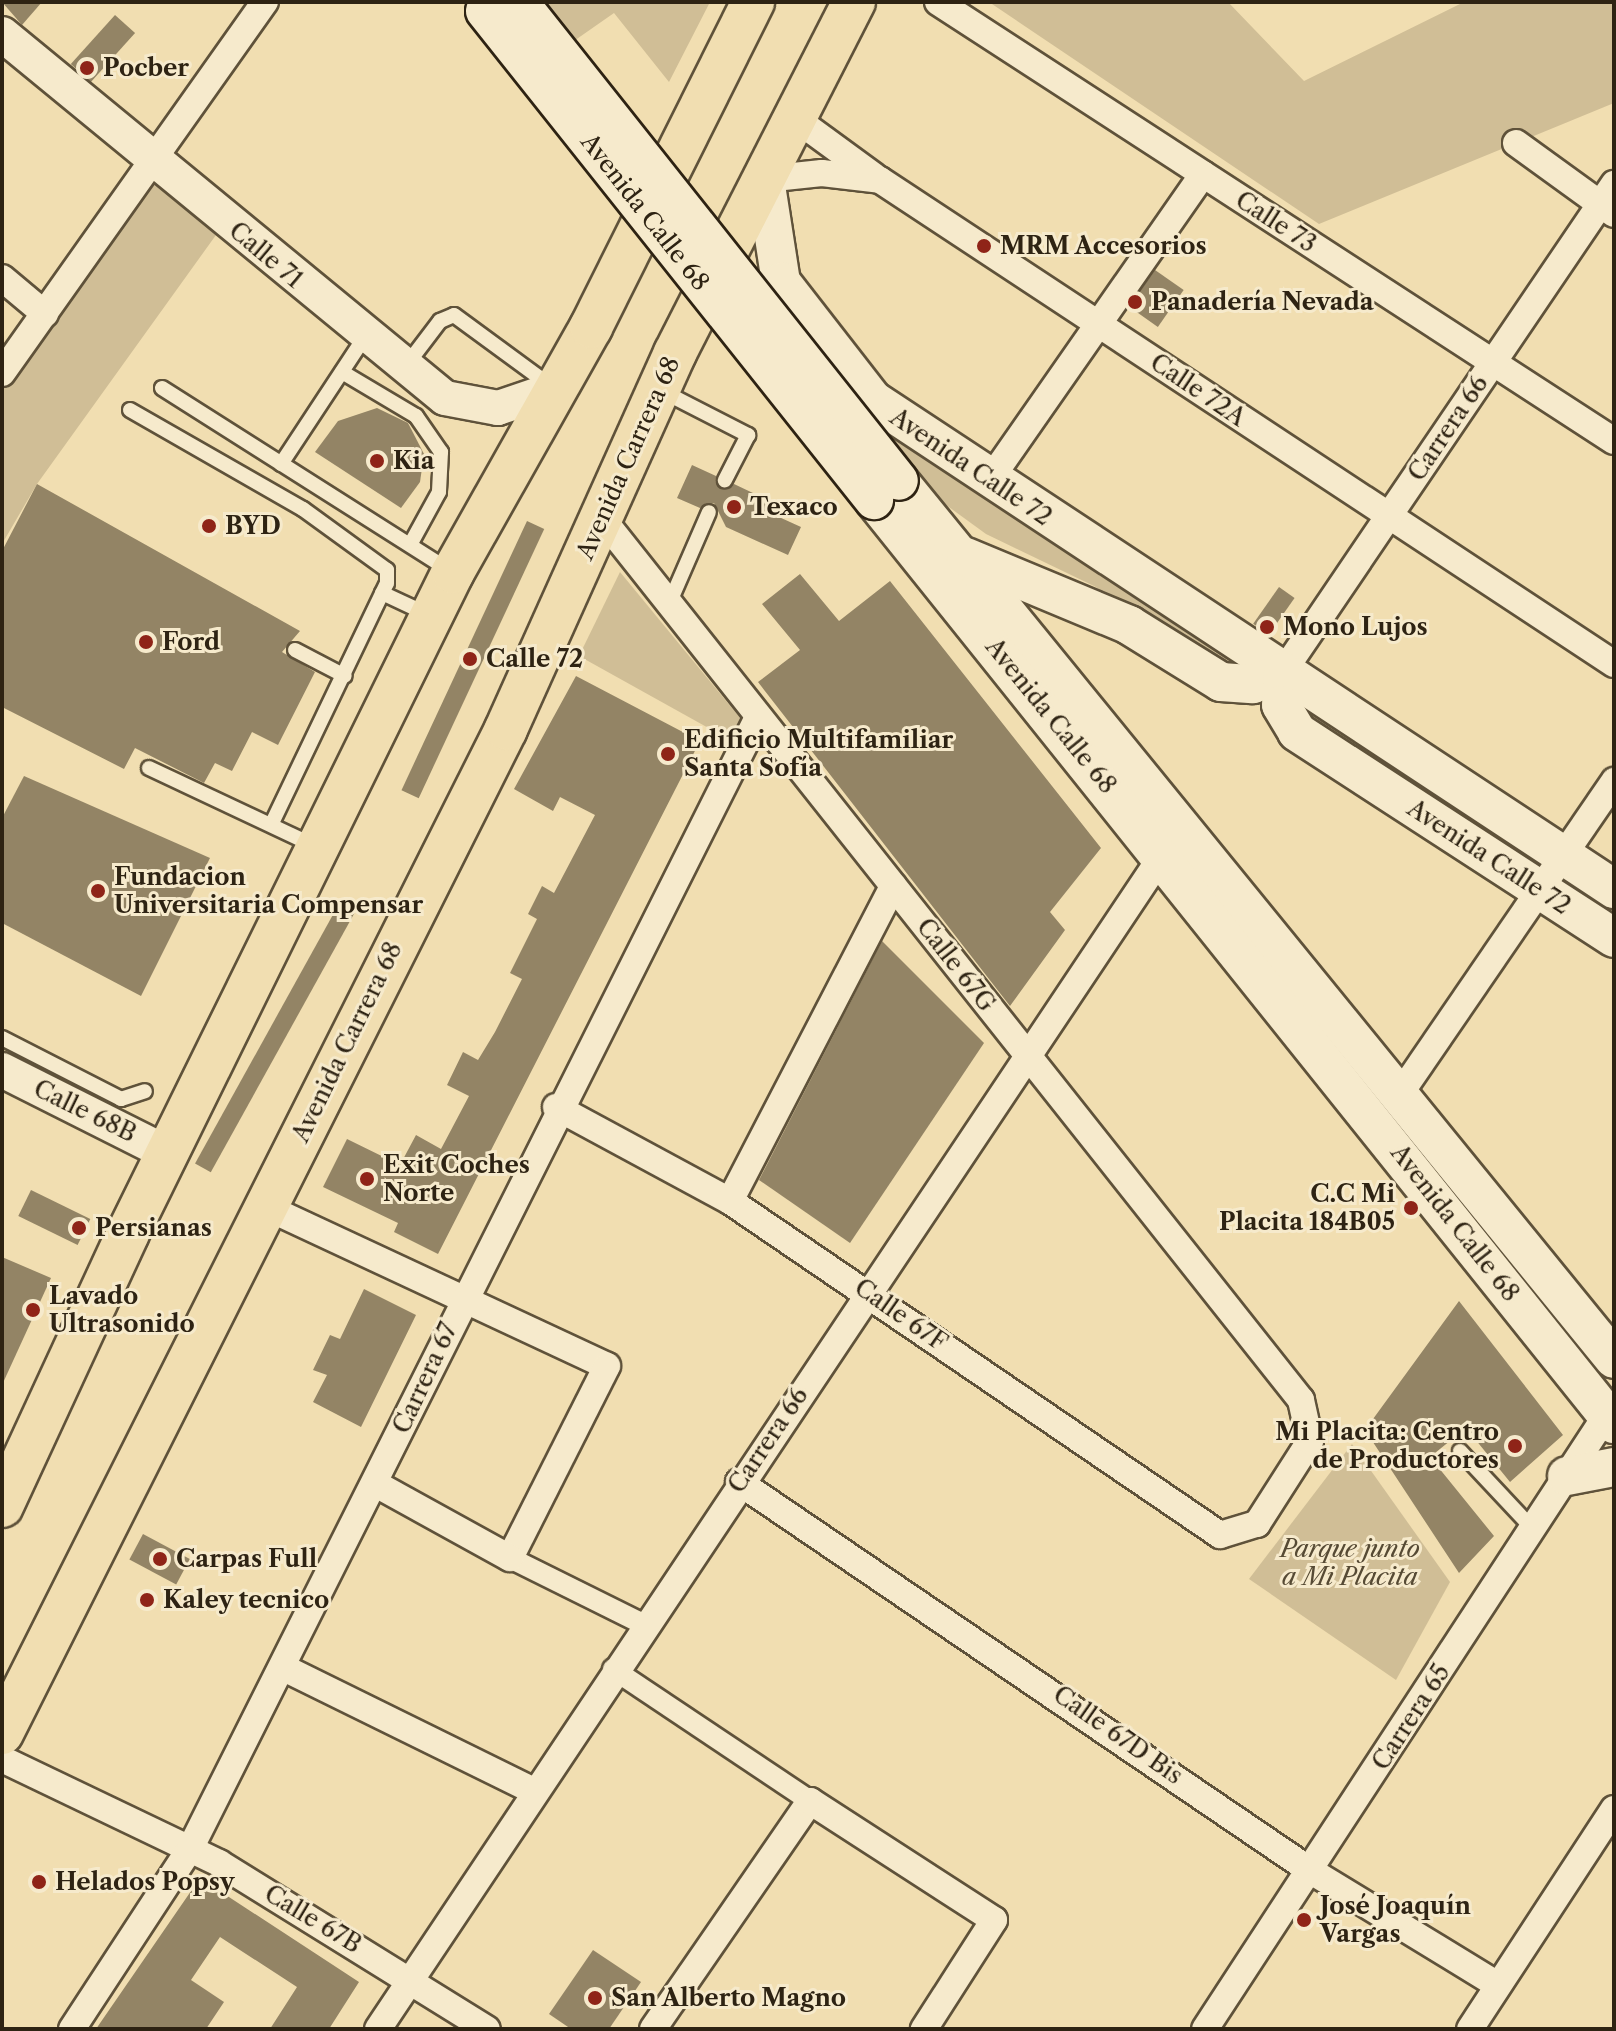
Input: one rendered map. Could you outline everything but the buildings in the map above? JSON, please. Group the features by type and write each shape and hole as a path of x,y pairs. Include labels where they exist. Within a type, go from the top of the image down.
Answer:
{"main road":[{"path":"2,1506 260,951 319,848 453,572 554,389 753,2"},
{"name":"Avenida Carrera 68","path":"2,1733 506,729 657,389 854,2"},
{"name":"Avenida Calle 68","path":"494,5 886,490 1163,854 1612,1414"},
{"name":"Avenida Calle 72","path":"765,179 775,263 795,304 873,400 989,481 1614,889"},
{"name":"Avenida Calle 68","path":"886,490 962,556 1402,1091 1614,1359"},
{"path":"962,556 1129,625 1221,682 1253,684 1283,672"},
{"name":"Avenida Calle 72","path":"1283,672 1281,705 1297,732 1614,938"},
{"path":"1567,1476 1614,1467"}],"street":[{"path":"2,373 265,2"},
{"name":"Calle 73","path":"938,2 1614,441"},
{"name":"Calle 71","path":"2,34 403,370 471,407 515,404 554,389"},
{"path":"796,119 880,180"},
{"path":"1516,143 1609,201"},
{"name":"Calle 72A","path":"765,179 822,173 880,180 1099,323 1387,518 1614,664"},
{"path":"989,481 1203,174"},
{"name":"Carrera 66","path":"1283,672 1492,363 1609,201"},
{"path":"2,278 45,314"},
{"name":"Calle 67G","path":"600,516 1309,1416 1310,1441 1257,1524 1236,1536"},
{"name":"Carrera 67","path":"72,2029 190,1849 376,1484 556,1107 758,717"},
{"path":"1402,1091 1614,781"},
{"name":"Carrera 66","path":"378,2029 532,1790 1163,854"},
{"path":"730,1201 893,886"},
{"name":"Calle 68B","path":"2,1070 167,1153"},
{"name":"Calle 67F","path":"556,1107 730,1201 867,1292 1207,1528 1236,1536"},
{"path":"266,1207 607,1366 510,1558"},
{"name":"Carrera 65","path":"1205,2029 1567,1476 1612,1414"},
{"name":"Calle 67D Bis","path":"739,1482 1311,1871 1498,1985"},
{"path":"376,1484 510,1558 643,1624"},
{"path":"284,1668 532,1790"},
{"path":"613,1669 994,1920 924,2029"},
{"name":"Calle 67B","path":"2,1759 190,1849 411,1979 487,2029"},
{"path":"653,2029 810,1801"},
{"path":"1470,2029 1614,1809"}],"lane":[{"path":"403,370 440,321 454,315 554,389"},
{"path":"281,464 364,338"},
{"path":"342,372 416,416 441,452 439,492 410,545"},
{"path":"162,388 453,572"},
{"path":"657,389 748,435 725,480"},
{"path":"130,410 355,544 387,570 382,593 345,676 271,825"},
{"path":"669,604 709,512"},
{"path":"382,593 431,616"},
{"path":"295,650 345,676"},
{"path":"149,768 319,848"},
{"path":"2,1038 121,1099 145,1091"},
{"path":"1460,1451 1533,1529"}],"green space":[{"path":"540,2 710,2 669,82 614,13 571,43"},
{"path":"989,2 1228,2 1304,81 1464,2 1614,2 1614,103 1319,224"},
{"path":"154,183 216,235 37,484 2,544 2,385"},
{"path":"866,412 996,504 1233,659 1219,660 1094,586 986,534 942,502"},
{"path":"620,572 741,719 730,740 579,656"},
{"name":"Parque junto a Mi Placita","path":"1352,1444 1450,1582 1396,1680 1249,1579"}],"place":[{"name":"Pocber","path":"87,68"},
{"name":"MRM Accesorios","path":"984,246"},
{"name":"Panadería Nevada","path":"1135,302"},
{"name":"Kia","path":"377,461"},
{"name":"Texaco","path":"734,507"},
{"name":"BYD","path":"209,526"},
{"name":"Mono Lujos","path":"1267,627"},
{"name":"Ford","path":"146,642"},
{"name":"Calle 72","path":"470,659"},
{"name":"Edificio Multifamiliar Santa Sofía","path":"668,754"},
{"name":"Fundacion Universitaria Compensar","path":"98,891"},
{"name":"Exit Coches Norte","path":"367,1179"},
{"name":"C.C Mi Placita 184B05","path":"1411,1208"},
{"name":"Persianas","path":"79,1228"},
{"name":"Lavado Ultrasonido","path":"33,1310"},
{"name":"Mi Placita: Centro de Productores","path":"1515,1446"},
{"name":"Carpas Full","path":"160,1559"},
{"name":"Kaley tecnico","path":"147,1600"},
{"name":"Helados Popsy","path":"39,1882"},
{"name":"José Joaquín Vargas","path":"1304,1920"},
{"name":"San Alberto Magno","path":"595,1998"}]}
